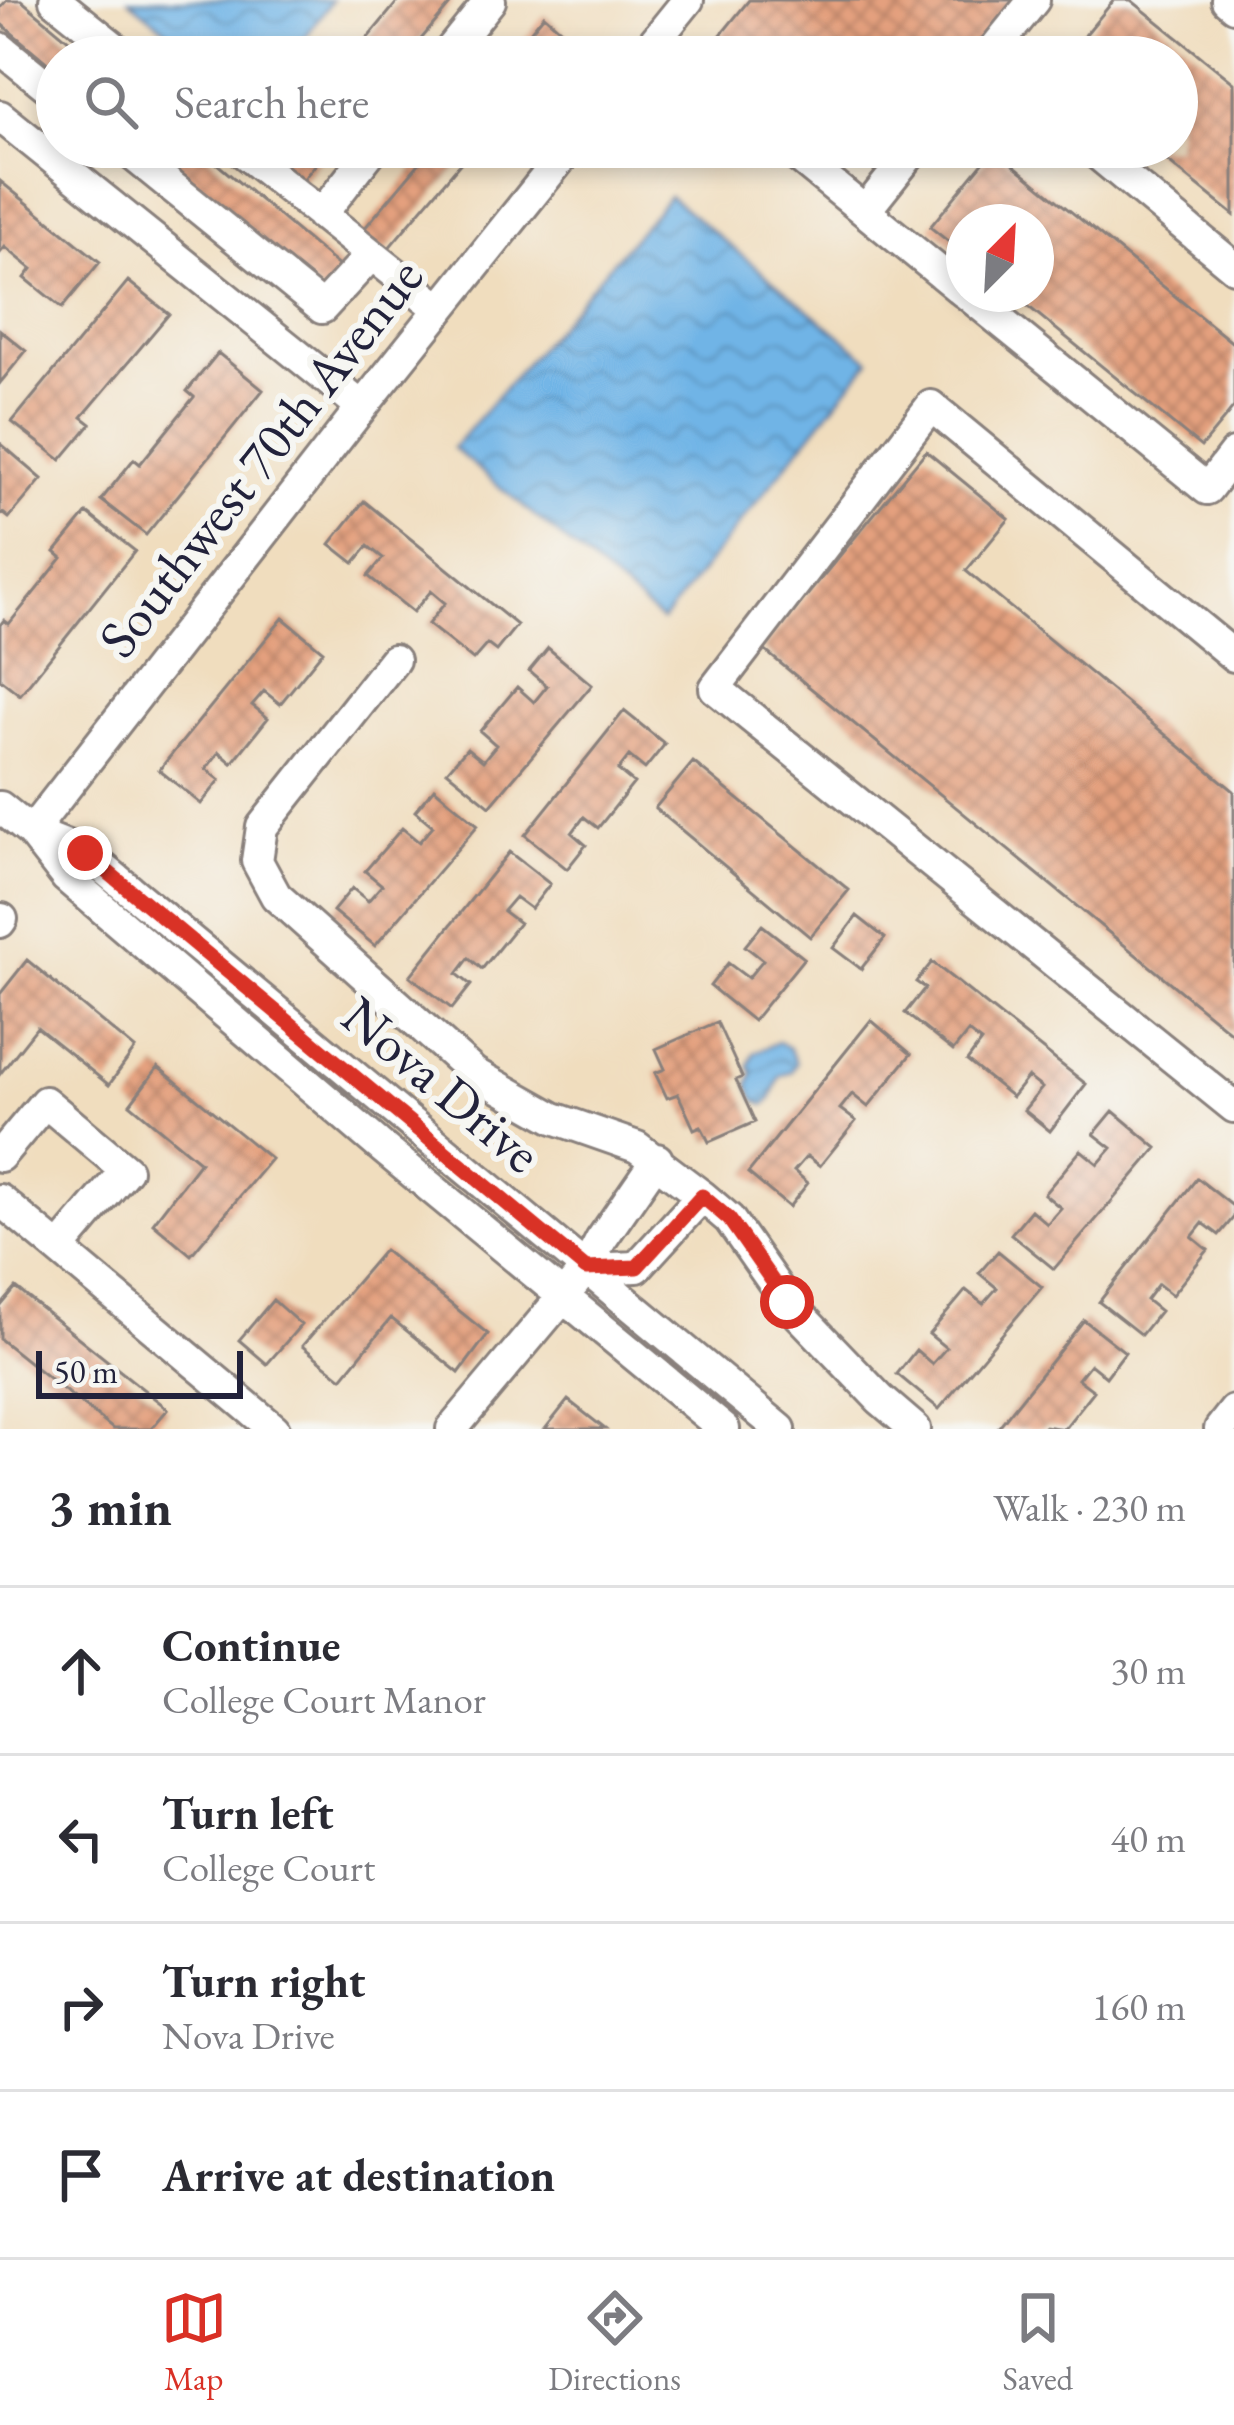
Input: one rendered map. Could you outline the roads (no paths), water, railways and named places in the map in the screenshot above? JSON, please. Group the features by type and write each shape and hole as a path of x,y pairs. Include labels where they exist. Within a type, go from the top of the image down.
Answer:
{"street":[{"path":"55,0 100,36"},
{"path":"667,36 688,0"},
{"path":"1005,36 1034,0"},
{"path":"1227,0 1234,6"},
{"path":"462,36 490,1"},
{"path":"0,48 36,77"},
{"path":"0,116 36,145"},
{"path":"65,168 362,407"},
{"path":"149,168 322,308 371,254"},
{"path":"263,168 440,309"},
{"path":"321,214 357,168"},
{"name":"Southwest 70th Avenue","path":"31,832 553,168"},
{"path":"812,168 946,278"},
{"path":"865,212 900,168"},
{"path":"1114,168 1234,267"},
{"path":"988,312 1207,489 1234,454"},
{"path":"1234,656 932,406 715,688 1234,1107"},
{"path":"394,660 262,827 257,861 276,896 474,1073 554,1118 637,1147 702,1196 729,1219 787,1302 915,1429"},
{"name":"Nova Drive","path":"0,807 31,832 84,892 401,1164 724,1429"},
{"name":"Nova Drive","path":"31,832 85,853 779,1429"},
{"path":"3,1147 45,1102 126,1170 59,1249"},
{"path":"452,1429 586,1269 657,1159"},
{"path":"586,1269 637,1267 702,1196"},
{"path":"0,1200 274,1429"},
{"path":"1220,1429 1234,1411"}],"water":[{"path":"129,0 332,0 306,36 174,36"},
{"path":"669,196 870,360 662,621 453,448"},
{"path":"778,1042 789,1048 796,1063 791,1072 780,1076 764,1105 755,1100 749,1085 753,1073 749,1066 754,1053"}]}
